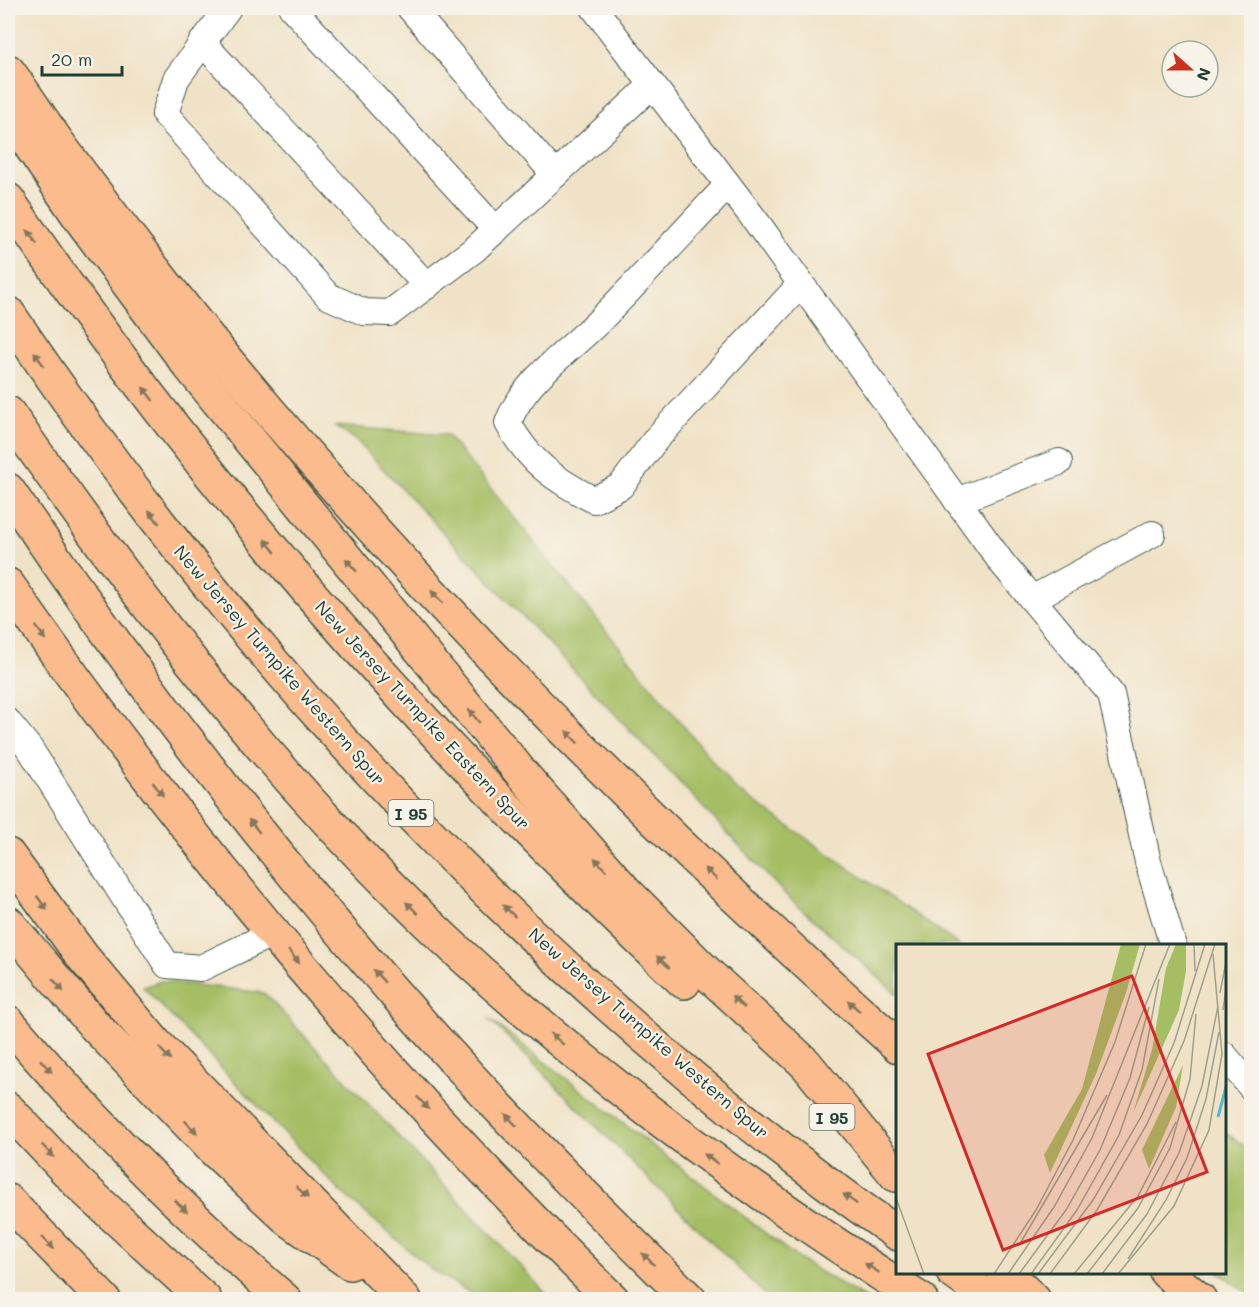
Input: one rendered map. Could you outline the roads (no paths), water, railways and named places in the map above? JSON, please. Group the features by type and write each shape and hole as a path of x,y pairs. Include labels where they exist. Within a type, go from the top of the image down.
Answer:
{"highway":[{"path":"8,70 113,217 186,311 261,401 385,542 629,794 754,915 896,1045"},
{"path":"8,113 82,221 187,363 507,756 626,892 775,1050 806,1064 896,1174"},
{"name":"New Jersey Turnpike Eastern Spur","path":"8,200 165,416 282,560 439,737 554,856 775,1050"},
{"name":"New Jersey Turnpike Western Spur","path":"8,313 130,485 201,576 284,674 395,796 479,882 608,1003 785,1150 896,1233"},
{"path":"8,413 126,578 202,675 309,800 397,893 527,1013 618,1090 759,1193 921,1299"},
{"path":"8,490 158,702 319,905 460,1066 580,1193 690,1299"},
{"path":"8,585 129,753 273,933 389,1066 479,1164 613,1299"},
{"path":"8,855 82,956 156,1044 403,1299"},
{"path":"8,923 102,1034 214,1150 287,1218 403,1299"},
{"path":"8,1022 125,1151 213,1236 285,1299"},
{"path":"8,1109 79,1184 205,1299"},
{"path":"8,1201 104,1299"},
{"path":"956,1274 992,1299"},
{"path":"1006,1274 1034,1299"},
{"path":"1169,1274 1200,1299"}],"lane":[{"path":"228,8 176,79 165,114 328,296 364,312 390,313 427,286 496,230 652,85"},
{"path":"292,8 496,230"},
{"path":"410,8 555,175"},
{"path":"594,8 728,184 957,501 1032,599 1111,694 1148,862 1173,944"},
{"path":"202,42 427,286"},
{"path":"728,184 599,321 525,394 513,410 508,423 521,447 562,483 594,500 621,486 656,439 801,284"},
{"path":"957,501 1059,462"},
{"path":"1032,599 1152,534"},
{"path":"8,722 30,749 167,965 201,968 273,933"},
{"path":"1226,1057 1251,1088"}]}
